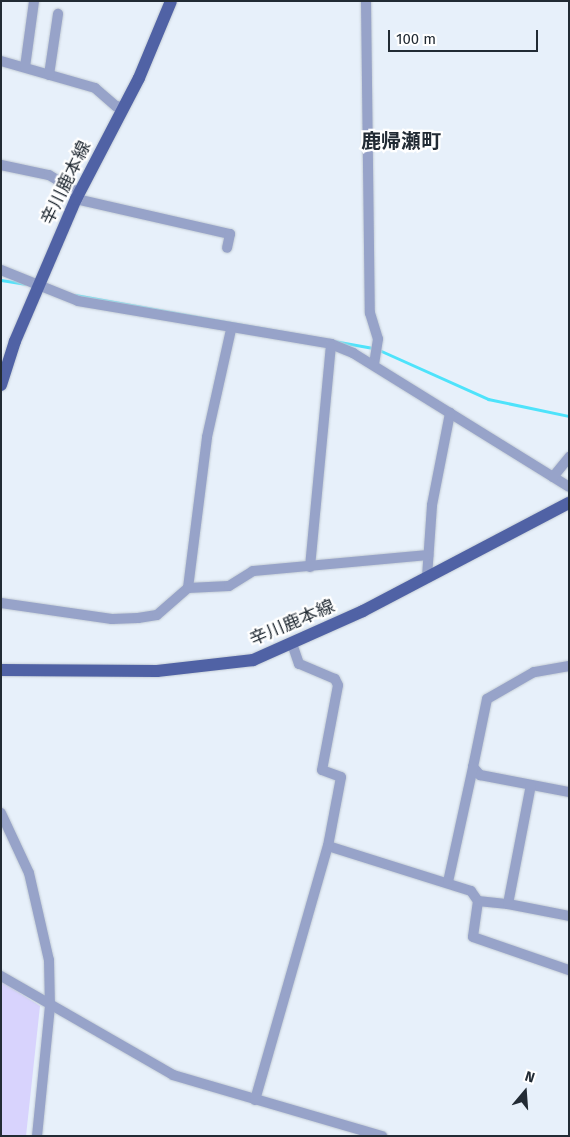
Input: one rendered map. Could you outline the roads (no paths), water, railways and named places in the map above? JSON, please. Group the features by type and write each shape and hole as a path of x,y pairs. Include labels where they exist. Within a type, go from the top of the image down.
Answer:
{"main road":[{"name":"辛川鹿本線","path":"1,385 38,285 77,196 124,107 171,1"},
{"name":"辛川鹿本線","path":"1,670 208,667 253,660 292,644 427,577 569,503"}],"street":[{"path":"25,66 34,1"},
{"path":"366,1 370,313 378,339 374,364"},
{"path":"49,75 58,14"},
{"path":"1,61 25,66 95,88 116,106 124,107"},
{"path":"1,166 49,175 77,196 230,234 227,248"},
{"path":"1,270 78,301 231,330 331,344 374,364 569,487"},
{"path":"188,588 206,438 231,330"},
{"path":"310,567 331,344"},
{"path":"427,577 432,505 450,413"},
{"path":"553,477 569,457"},
{"path":"1,603 112,619 138,618 157,615 188,588 228,586 253,571 428,555"},
{"path":"255,1100 328,846 341,777 322,770 338,685 336,679 299,664 292,644"},
{"path":"448,882 487,699 534,672 569,666"},
{"path":"473,767 480,775 569,792"},
{"path":"508,904 531,785"},
{"path":"1,813 29,873 44,923 50,1006 37,1136"},
{"path":"328,846 448,882 471,891 478,901 473,937 569,970"},
{"path":"478,901 508,904 569,916"},
{"path":"1,976 50,1006 174,1075 382,1136"}],"waterway":[{"path":"1,280 25,284"},
{"path":"75,295 374,348"},
{"path":"379,350 488,399 569,416"}],"district":[{"name":"鹿帰瀬町","path":"401,141"}]}
